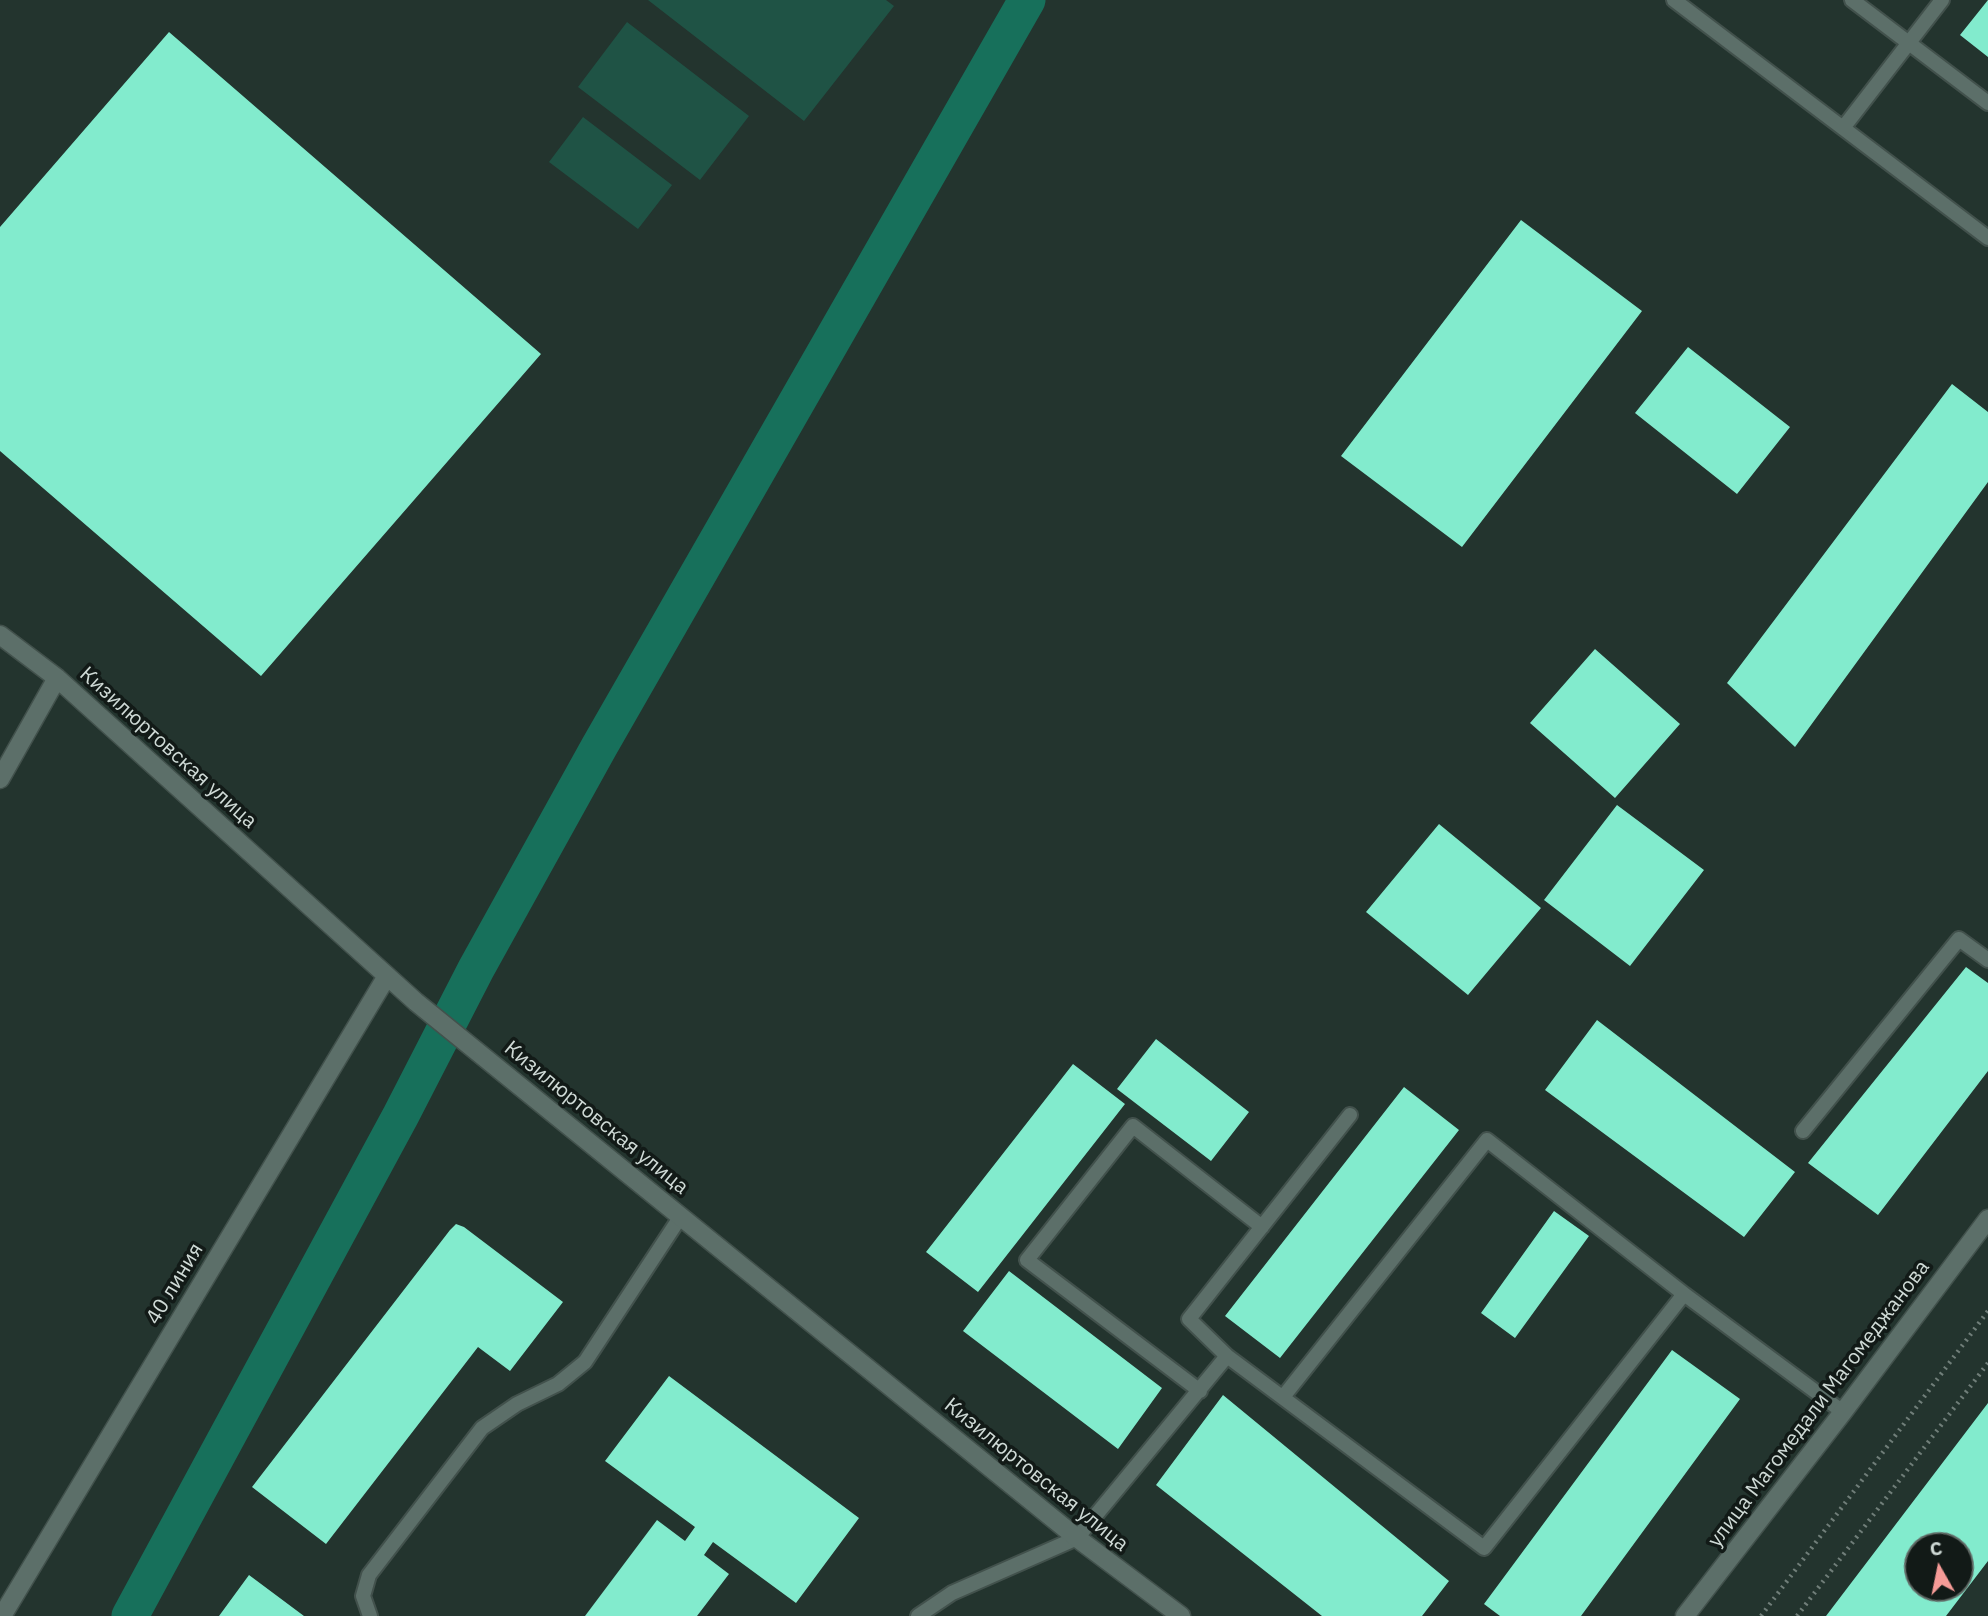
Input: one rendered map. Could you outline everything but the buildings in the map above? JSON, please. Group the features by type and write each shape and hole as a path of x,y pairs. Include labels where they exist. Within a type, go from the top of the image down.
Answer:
{"street":[{"name":"Кизилюртовская улица","path":"0,635 57,678 416,1002 1077,1538 1181,1616"},
{"path":"0,779 57,678"},
{"name":"40 линия","path":"2,1616 387,976"},
{"name":"улица Магомедали Магомеджановa","path":"1685,1616 1988,1219"}],"lane":[{"path":"1674,0 1988,238"},
{"path":"1852,0 1988,103"},
{"path":"1843,128 1942,0"},
{"path":"1803,1131 1959,939 1988,960"},
{"path":"1350,1115 1189,1319 1227,1356 1484,1548 1684,1294"},
{"path":"1200,1391 1027,1260 1133,1126 1262,1227"},
{"path":"1283,1397 1487,1140 1684,1294 1843,1412"},
{"path":"370,1616 363,1596 369,1575 474,1438 482,1428 508,1410 558,1384 585,1362 681,1216"},
{"path":"918,1616 952,1593 1077,1538 1227,1356"}],"path":[{"path":"1761,1616 1988,1311"},
{"path":"1797,1616 1988,1363"}],"green space":[{"path":"648,0 886,0 894,6 804,121"},
{"path":"627,22 749,116 700,180 578,87"},
{"path":"583,117 672,185 638,229 549,162"}],"waterway":[{"path":"130,1616 401,1115 476,969 599,747 1027,0"}]}
